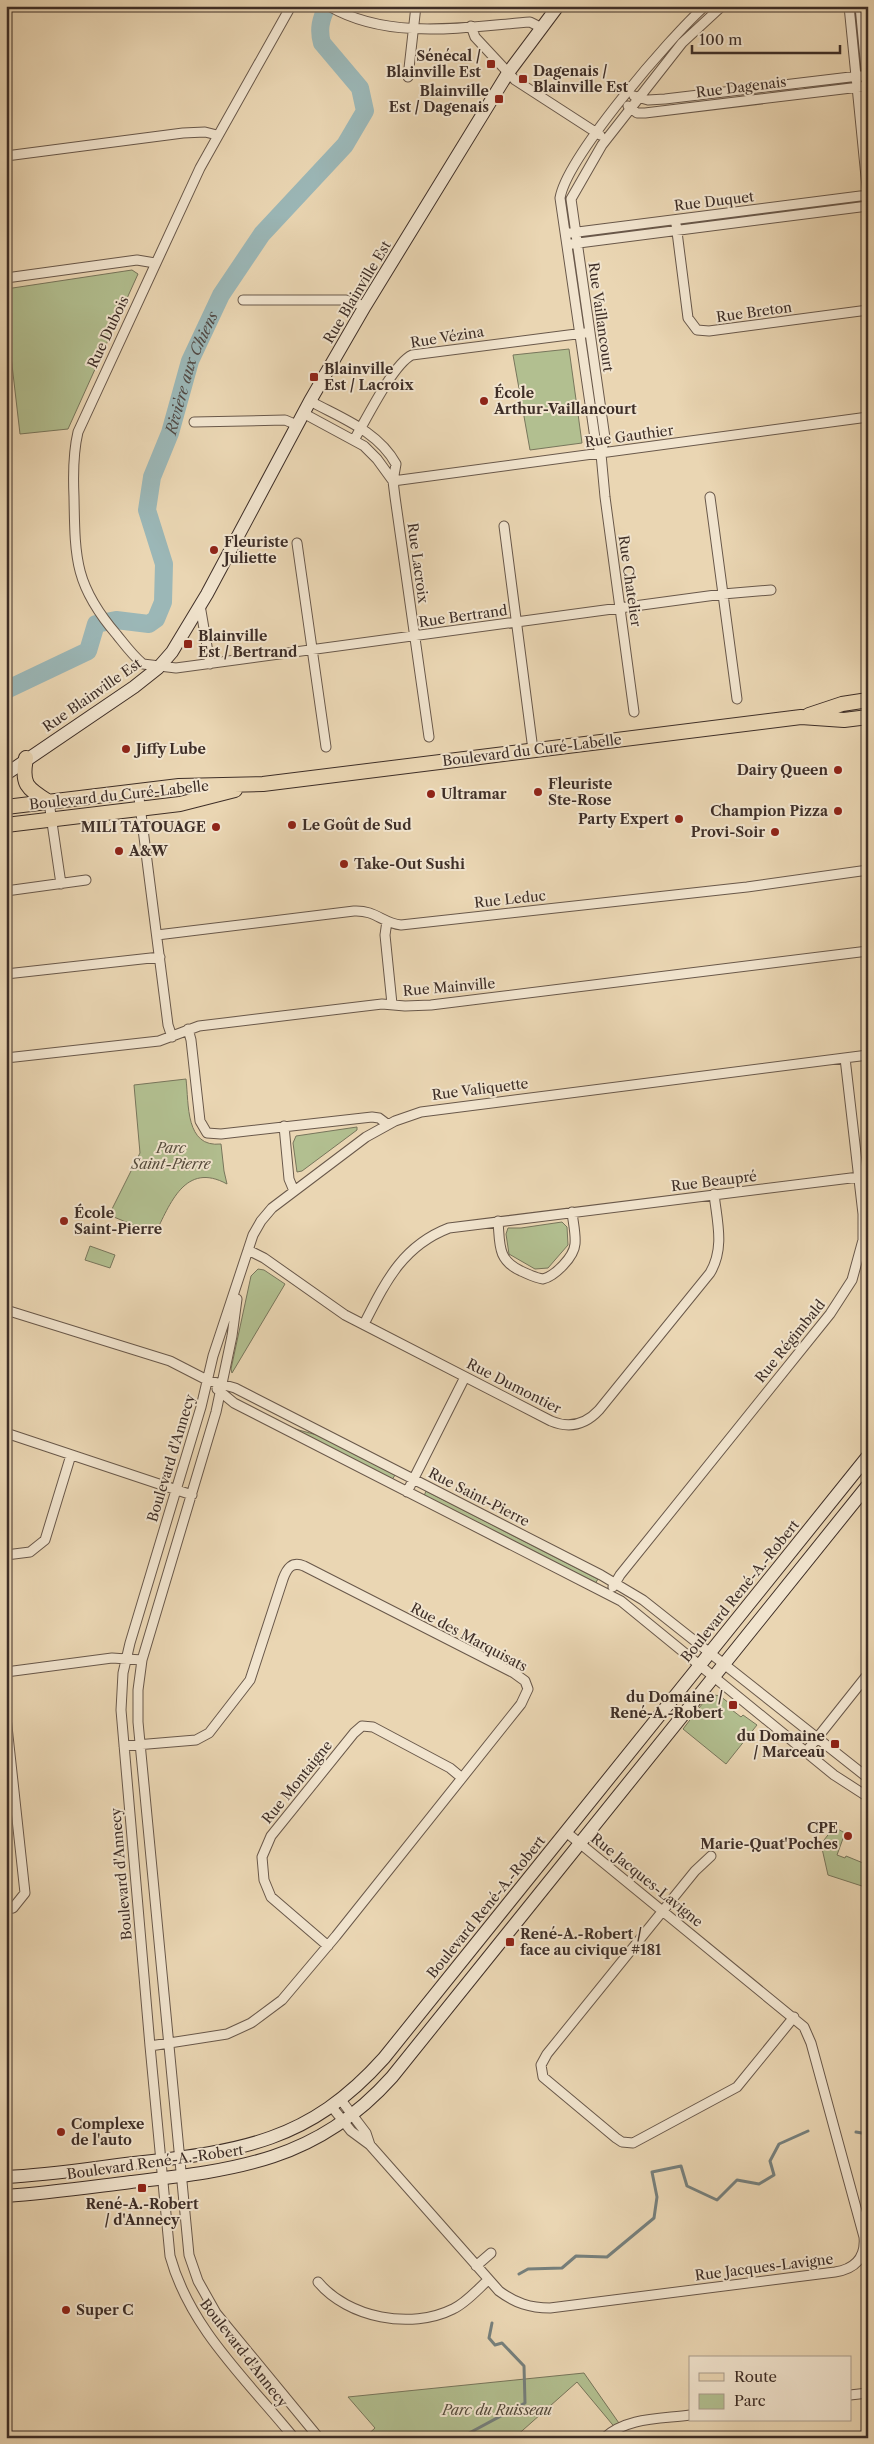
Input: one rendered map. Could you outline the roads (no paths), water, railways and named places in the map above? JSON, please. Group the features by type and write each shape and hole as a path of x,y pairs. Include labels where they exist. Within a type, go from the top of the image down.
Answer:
{"main road":[{"name":"Boulevard du Curé-Labelle","path":"801,718 842,704 868,700"},
{"name":"Boulevard du Curé-Labelle","path":"6,807 179,786 263,784 801,718 844,720 868,717"},
{"path":"26,758 24,774 26,784 49,802"},
{"name":"Boulevard du Curé-Labelle","path":"6,825 180,804 263,784"}],"street":[{"name":"Rue Dubois","path":"158,668 140,662 101,616 86,590 78,562 74,511 75,447 83,418 154,263 217,135 290,6"},
{"path":"408,78 416,6"},
{"name":"Rue Blainville Est","path":"6,774 26,758 126,692 158,668 175,648 303,413 365,306 508,73 540,27 558,6"},
{"name":"Rue Vaillancourt","path":"601,454 595,438 566,244 561,194 597,133 676,34 705,6"},
{"name":"Rue Vaillancourt","path":"601,454 605,438 571,206 573,194 606,140 682,43 722,6"},
{"path":"849,6 868,196"},
{"path":"860,6 867,81"},
{"path":"331,7 357,19 414,29 530,22 540,27"},
{"path":"471,26 474,34 514,80 606,140"},
{"name":"Rue Dagenais","path":"629,93 639,98 665,99 856,76 867,81"},
{"name":"Rue Dagenais","path":"630,109 637,113 645,113 857,87 867,81"},
{"path":"622,101 630,109"},
{"path":"6,156 183,133 205,132 217,135"},
{"name":"Rue Duquet","path":"566,244 868,196"},
{"name":"Rue Duquet","path":"565,234 868,206"},
{"name":"Rue Breton","path":"676,225 688,318 697,330 709,331 868,310"},
{"path":"6,278 137,260 154,263"},
{"path":"243,300 346,300 365,306"},
{"name":"Rue Vézina","path":"354,440 394,372 403,361 412,355 590,332"},
{"name":"Rue Lacroix","path":"310,402 361,428 378,440 396,464 394,481 429,738"},
{"path":"303,413 354,440 373,454 394,481"},
{"name":"Rue Gauthier","path":"394,481 868,417"},
{"path":"194,422 285,420 297,425"},
{"name":"Rue Chatelier","path":"601,454 619,608 634,712"},
{"path":"710,497 737,699"},
{"path":"504,526 533,750"},
{"path":"297,543 326,747"},
{"name":"Rue Bertrand","path":"158,668 210,664 723,594 772,590"},
{"path":"200,605 210,664"},
{"path":"138,790 168,1025 172,1037"},
{"path":"49,802 61,884"},
{"name":"Rue Leduc","path":"157,935 354,911 370,911 387,921 401,925 747,888 868,870"},
{"path":"6,891 86,880"},
{"path":"387,921 385,935 392,1004"},
{"name":"Rue Mainville","path":"6,1058 159,1041 203,1025 392,1004 405,1006 431,1005 868,951"},
{"path":"6,974 160,958"},
{"path":"188,1030 192,1043 200,1121 205,1130 210,1134 372,1117 379,1118 387,1124"},
{"name":"Rue Valiquette","path":"387,1124 414,1114 436,1109 868,1055"},
{"name":"Rue Régimbald","path":"608,1595 615,1583 846,1292 858,1266 863,1240 864,1220 845,1058"},
{"name":"Boulevard d'Annecy","path":"294,2438 208,2333 188,2304 170,2256 160,2160 121,1702 126,1658 220,1334 239,1284 253,1235 264,1216 294,1191 362,1139 387,1124"},
{"path":"284,1126 289,1179 294,1191"},
{"name":"Rue Beaupré","path":"364,1324 392,1271 406,1255 432,1236 449,1228 859,1177"},
{"name":"Rue Dumontier","path":"248,1250 264,1258 334,1308 364,1324 561,1425 577,1424 591,1418 712,1269 719,1243 714,1194"},
{"path":"498,1221 501,1250 506,1262 531,1276 543,1279 558,1269 573,1250 575,1241 572,1212"},
{"name":"Boulevard d'Annecy","path":"239,1284 232,1336 216,1412 142,1660 138,1698 140,1745 187,2245 202,2290 226,2326 319,2438"},
{"name":"Rue Saint-Pierre","path":"6,1310 167,1360 221,1388 234,1403 608,1595 636,1612 806,1752 849,1786 868,1797"},
{"path":"407,1492 465,1376"},
{"name":"Rue Saint-Pierre","path":"221,1388 235,1388 615,1583 643,1600 816,1739 868,1778"},
{"path":"6,1433 192,1495"},
{"path":"6,1555 30,1552 45,1540 71,1455"},
{"name":"Boulevard René-A.-Robert","path":"6,2177 225,2152 256,2144 293,2130 336,2104 384,2058 868,1456"},
{"name":"Boulevard René-A.-Robert","path":"6,2196 234,2169 267,2160 302,2146 348,2118 392,2078 868,1485"},
{"name":"Rue des Marquisats","path":"124,1746 196,1740 207,1736 250,1680 282,1579 290,1566 298,1564 514,1673 525,1681 528,1690 525,1700 291,1991 257,2019 237,2030 220,2035 150,2046"},
{"path":"6,1672 126,1658 142,1660"},
{"path":"806,1752 868,1674"},
{"path":"6,1717 25,1893 13,1908 6,1909"},
{"name":"Rue Montaigne","path":"328,1946 277,1904 268,1892 264,1880 262,1857 271,1836 354,1733 362,1726 373,1727 450,1768 462,1778"},
{"name":"Rue Jacques-Lavigne","path":"336,2104 348,2118 359,2139 370,2145 488,2280 499,2291 519,2304 550,2308 835,2272 854,2266 863,2252 864,2237 807,2032 794,2017 566,1832"},
{"path":"711,1856 698,1866 544,2058 542,2073 551,2086 619,2140 636,2142 737,2087 794,2017"},
{"path":"476,2266 491,2253"},
{"path":"318,2282 328,2294 340,2302 374,2316 392,2320 434,2316 448,2312 459,2306 488,2280"},
{"path":"852,2395 868,2393"},
{"path":"604,2438 615,2428 631,2422 689,2415"}],"waterway":[{"name":"Rivière aux Chiens","path":"6,690 88,651 96,624 116,620 149,624 156,619 163,602 164,564 147,510 152,477 170,433 190,361 221,295 262,234 345,145 365,111 360,88 322,43 321,24 327,6"},
{"path":"519,2274 528,2269 562,2268 576,2256 607,2257 654,2218 657,2197 652,2172 681,2166 687,2186 717,2200 737,2180 759,2184 774,2175 770,2161 779,2144 808,2131"},
{"path":"856,2132 868,2134"},
{"path":"460,2438 525,2403 524,2366 502,2343 495,2345 489,2338 492,2323"}],"place":[{"name":"Sénécal / Blainville Est","path":"491,64"},
{"name":"Dagenais / Blainville Est","path":"523,79"},
{"name":"Blainville Est / Dagenais","path":"499,99"},
{"name":"Blainville Est / Lacroix","path":"314,377"},
{"name":"École Arthur-Vaillancourt","path":"484,401"},
{"name":"Fleuriste Juliette","path":"214,550"},
{"name":"Blainville Est / Bertrand","path":"188,644"},
{"name":"Jiffy Lube","path":"126,749"},
{"name":"Dairy Queen","path":"838,770"},
{"name":"Fleuriste Ste-Rose","path":"538,792"},
{"name":"Ultramar","path":"431,794"},
{"name":"Champion Pizza","path":"838,811"},
{"name":"Party Expert","path":"679,819"},
{"name":"Le Goût de Sud","path":"292,825"},
{"name":"MILI TATOUAGE","path":"216,827"},
{"name":"Provi-Soir","path":"775,832"},
{"name":"A&W","path":"119,851"},
{"name":"Take-Out Sushi","path":"344,864"},
{"name":"École Saint-Pierre","path":"64,1221"},
{"name":"du Domaine / René-A.-Robert","path":"733,1705"},
{"name":"du Domaine / Marceau","path":"835,1744"},
{"name":"CPE Marie-Quat'Poches","path":"848,1836"},
{"name":"René-A.-Robert / face au civique #181","path":"510,1942"},
{"name":"Complexe de l'auto","path":"61,2132"},
{"name":"René-A.-Robert / d'Annecy","path":"142,2188"},
{"name":"Super C","path":"66,2310"}],"park label":[{"name":"Parc Saint-Pierre","path":"171,1156"},
{"name":"Parc du Ruisseau","path":"497,2410"}]}
